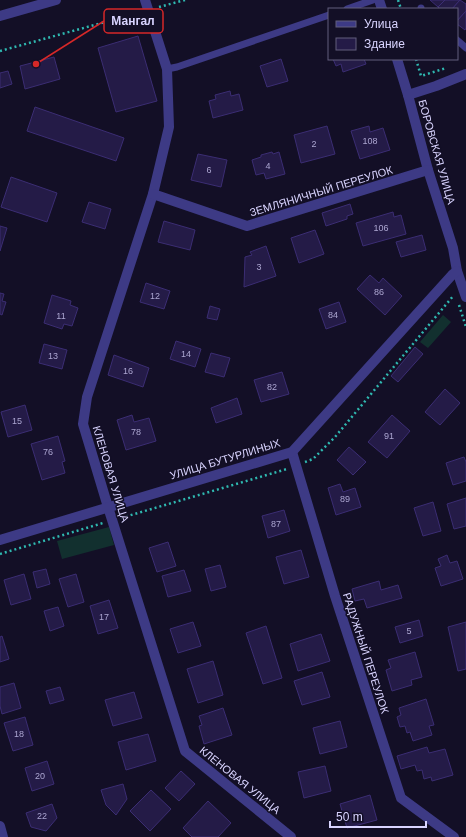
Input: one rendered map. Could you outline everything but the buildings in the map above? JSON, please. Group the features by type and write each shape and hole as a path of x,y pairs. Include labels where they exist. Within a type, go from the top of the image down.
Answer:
{"street":[{"path":"0,16 56,0"},
{"name":"КЛЕНОВАЯ УЛИЦА","path":"145,0 167,69 169,128 153,194 87,397 83,424 185,751 292,837"},
{"name":"БОРОВСКАЯ УЛИЦА","path":"396,60 408,95 428,170 453,248 457,271 466,297"},
{"path":"408,95 466,74"},
{"name":"ЗЕМЛЯНИЧНЫЙ ПЕРЕУЛОК","path":"153,194 247,226 428,170"},
{"name":"УЛИЦА БУТУРЛИНЫХ","path":"0,540 292,452 446,281 457,271"},
{"name":"РАДУЖНЫЙ ПЕРЕУЛОК","path":"292,452 333,588 401,798 454,837"},
{"path":"0,826 3,837"}],"lane":[{"path":"350,8 373,0"},
{"path":"167,69 177,67 328,15"},
{"path":"458,41 466,48"}],"path":[{"path":"0,51 185,0"},
{"path":"416,60 421,76 451,67"}],"green space":[{"path":"443,315 451,322 428,348 420,342"},
{"path":"109,527 114,545 62,559 57,541"}],"place":[{"name":"Мангал","path":"36,64"}]}
